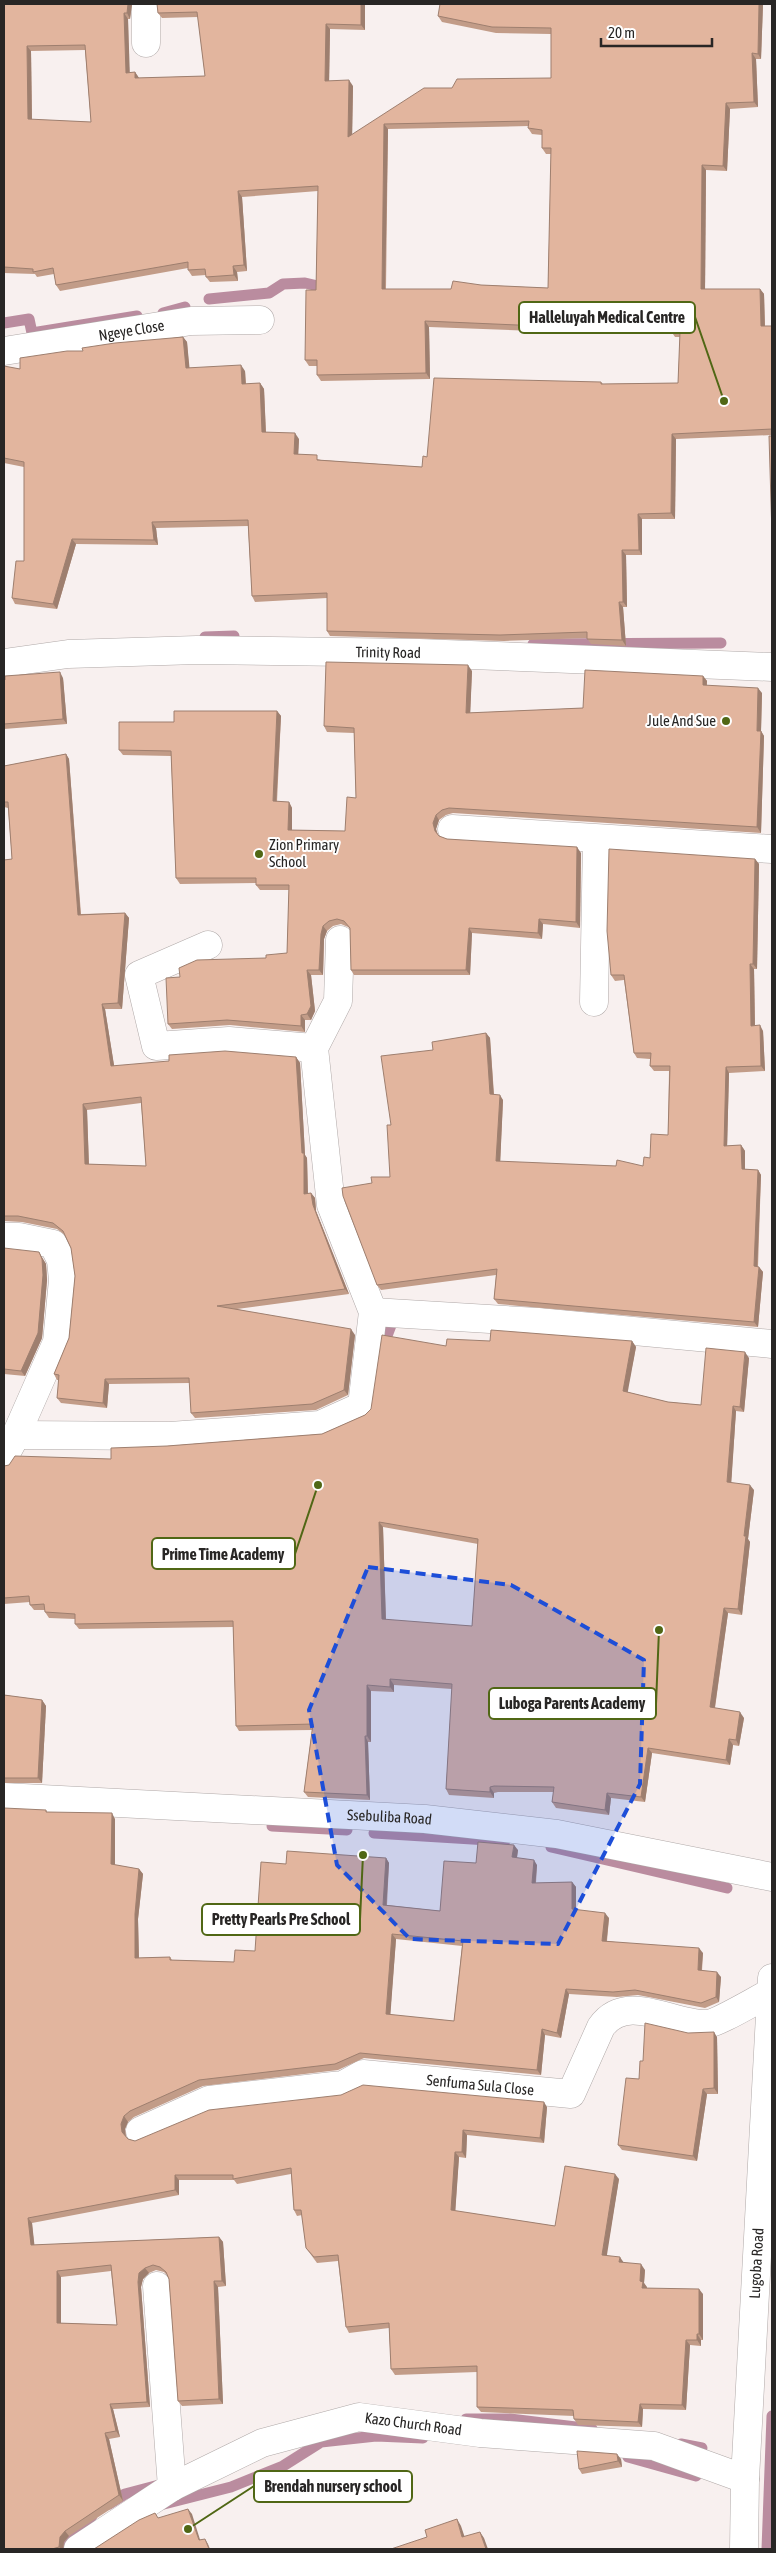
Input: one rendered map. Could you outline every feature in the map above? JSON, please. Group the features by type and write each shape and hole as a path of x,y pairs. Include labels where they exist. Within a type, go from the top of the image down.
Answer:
{"street":[{"path":"146,4 146,43"},
{"name":"Ngeye Close","path":"4,351 191,321 260,320"},
{"name":"Trinity Road","path":"4,663 68,654 198,650 419,654 772,667"},
{"path":"452,829 772,849"},
{"path":"594,1002 597,838"},
{"path":"4,1237 19,1237 52,1244 61,1260 63,1280 57,1342 10,1446 320,1425 362,1406 373,1312 330,1205 314,1048 338,1002 340,940"},
{"path":"208,945 139,975 156,1046 229,1041 314,1048"},
{"path":"373,1312 538,1322 772,1344"},
{"name":"Ssebuliba Road","path":"4,1797 425,1819 557,1834 772,1877"},
{"name":"Lugoba Road","path":"744,2549 744,2480 772,1978"},
{"name":"Senfuma Sula Close","path":"140,2131 209,2100 333,2086 343,2084 363,2074 571,2094 606,2020 619,2012 635,2010 708,2025 772,1992"},
{"path":"157,2286 172,2487"},
{"name":"Kazo Church Road","path":"78,2549 172,2487 262,2443 359,2417 480,2433 654,2446 744,2480"}],"highlighted area":[{"path":"368,1567 511,1585 644,1660 640,1784 558,1944 410,1939 337,1865 309,1710"}],"building":[{"path":"4,4 128,4 127,13 124,13 126,73 135,72 135,78 205,76 197,12 158,13 157,4 361,4 361,25 326,24 325,81 349,80 348,137 424,88 452,88 457,79 551,78 551,28 492,27 438,16 440,4 759,4 758,54 752,53 754,102 726,103 723,166 702,165 701,289 760,289 761,326 772,326 772,429 672,434 671,513 638,514 639,550 622,550 623,602 619,602 622,640 587,639 587,632 500,635 327,631 327,593 252,596 248,520 152,522 154,540 72,539 53,604 12,598 16,561 24,561 24,462 4,458 4,366 20,369 20,358 67,351 83,351 82,348 115,343 183,337 186,368 241,365 242,384 260,383 262,432 295,433 294,454 317,455 317,460 422,467 423,456 427,457 434,378 601,382 601,384 678,383 680,332 671,331 671,320 609,329 425,321 426,373 317,375 317,360 305,360 306,290 316,290 318,186 238,191 244,265 233,266 234,275 206,277 205,269 188,270 188,262 56,285 53,268 33,272 33,269 4,267","holes":["85,45 91,122 28,119 27,46","529,121 528,128 542,130 542,148 551,148 548,288 481,285 453,281 451,289 382,289 384,124"]},
{"path":"769,436 772,436 772,535"},
{"path":"326,662 468,665 466,713 583,708 585,670 703,676 703,685 758,688 757,731 761,731 757,827 449,808 442,810 436,815 433,823 435,831 439,836 447,839 577,847 576,922 539,919 538,933 469,928 466,970 351,970 350,928 344,921 337,919 329,921 323,926 321,934 319,970 307,970 311,1006 307,1014 301,1015 301,1026 227,1020 168,1024 166,978 180,977 179,968 197,960 266,958 266,955 287,953 289,885 256,885 256,878 176,878 171,751 119,750 119,722 174,722 174,711 277,711 273,801 289,802 288,830 345,831 347,797 356,798 354,728 324,726"},
{"path":"60,672 63,719 4,724 5,676"},
{"path":"66,754 78,915 125,913 118,1003 102,1004 111,1066 169,1061 169,1055 225,1051 296,1057 302,1153 304,1153 304,1194 311,1193 313,1205 345,1289 217,1306 351,1329 344,1390 312,1404 191,1413 189,1378 105,1379 103,1403 57,1398 59,1375 54,1374 69,1338 75,1276 71,1248 63,1231 53,1223 18,1216 4,1216 4,860 12,859 8,802 4,802 4,766","holes":["141,1097 146,1166 85,1164 83,1104"]},
{"path":"609,849 755,859 753,964 750,964 751,1026 760,1025 761,1066 726,1067 724,1146 741,1145 742,1169 758,1170 754,1266 759,1267 754,1322 494,1299 497,1269 377,1285 343,1196 342,1188 372,1183 371,1177 390,1177 387,1125 391,1125 381,1056 433,1050 432,1042 486,1033 490,1094 500,1095 496,1161 616,1166 617,1160 643,1166 644,1157 650,1158 651,1134 668,1135 670,1066 650,1066 651,1053 634,1053 624,975 611,975 607,931"},
{"path":"4,1248 39,1252 42,1259 43,1275 38,1333 21,1371 4,1369"},
{"path":"491,1330 632,1341 623,1391 668,1402 701,1405 706,1348 745,1352 740,1407 733,1406 727,1482 750,1485 744,1536 746,1536 738,1609 724,1608 710,1707 740,1712 736,1740 729,1739 726,1760 648,1748 641,1797 607,1793 605,1810 552,1802 554,1787 494,1786 490,1787 490,1792 446,1789 452,1684 390,1679 390,1687 367,1685 367,1736 365,1736 367,1795 304,1792 313,1724 236,1726 233,1621 75,1624 75,1614 45,1612 44,1604 30,1605 29,1596 4,1598 4,1466 9,1465 15,1456 111,1459 111,1448 167,1446 322,1434 365,1415 371,1409 382,1335 446,1346 447,1339 490,1341","holes":["379,1522 478,1539 472,1626 382,1619"]},
{"path":"4,1695 42,1700 38,1778 4,1778"},
{"path":"4,1808 46,1810 46,1812 112,1813 111,1864 139,1869 135,1914 135,1958 170,1957 170,1960 234,1962 235,1950 255,1951 261,1862 286,1864 287,1851 386,1858 383,1905 440,1911 444,1861 476,1863 478,1842 514,1845 512,1857 534,1860 532,1883 572,1882 572,1909 605,1913 602,1941 699,1948 698,1970 717,1972 716,1997 701,2003 635,1990 613,1992 566,1989 557,2033 542,2029 537,2070 360,2053 335,2064 199,2080 130,2111 124,2116 121,2124 122,2132 128,2139 135,2141 209,2110 341,2095 363,2085 544,2102 540,2138 463,2130 462,2152 455,2152 451,2210 555,2226 565,2166 615,2174 602,2255 620,2257 619,2262 641,2264 640,2281 643,2282 642,2288 699,2289 699,2334 697,2334 697,2340 686,2340 682,2405 640,2404 638,2422 574,2419 573,2410 477,2407 477,2366 391,2369 389,2323 346,2327 338,2255 314,2257 306,2248 301,2210 294,2210 291,2168 233,2179 233,2175 175,2175 175,2190 28,2218 31,2245 219,2237 222,2281 214,2281 219,2399 178,2401 169,2279 166,2272 160,2267 153,2265 145,2268 139,2273 138,2282 147,2402 110,2404 116,2431 105,2433 119,2495 65,2531 60,2537 59,2547 52,2549 4,2549","holes":["392,1934 463,1941 454,2021 386,2014","111,2265 117,2325 57,2323 57,2271"]},
{"path":"645,2023 688,2033 714,2032 714,2088 703,2089 693,2156 618,2145 626,2078 639,2079 640,2061 643,2061"},
{"path":"577,2451 617,2454 618,2461 579,2469"},
{"path":"188,2509 199,2540 205,2539 209,2549 94,2549 139,2520 155,2513 158,2518"},
{"path":"457,2519 462,2537 480,2532 486,2549 391,2549 427,2537 425,2530"}],"waterway":[{"path":"209,299 269,293 283,284 305,283 331,289"},
{"path":"163,313 185,307"},
{"path":"4,323 29,319 32,333 137,316"},
{"path":"205,637 234,636"},
{"path":"533,644 721,643"},
{"path":"382,1349 393,1320 401,1321"},
{"path":"272,1826 347,1830"},
{"path":"374,1833 505,1841"},
{"path":"551,1847 727,1888"},
{"path":"767,2549 772,2416"},
{"path":"466,2419 510,2419 592,2429"},
{"path":"160,2505 231,2487 283,2466 321,2442 376,2436 423,2438"},
{"path":"681,2444 702,2448"},
{"path":"628,2457 696,2476"},
{"path":"109,2504 125,2494 159,2485"},
{"path":"60,2549 92,2516"}],"place":[{"name":"Halleluyah Medical Centre","path":"724,401"},
{"name":"Jule And Sue","path":"726,721"},
{"name":"Zion Primary School","path":"259,854"},
{"name":"Prime Time Academy","path":"318,1485"},
{"name":"Luboga Parents Academy","path":"659,1630"},
{"name":"Pretty Pearls Pre School","path":"363,1855"},
{"name":"Brendah nursery school","path":"188,2529"}]}
